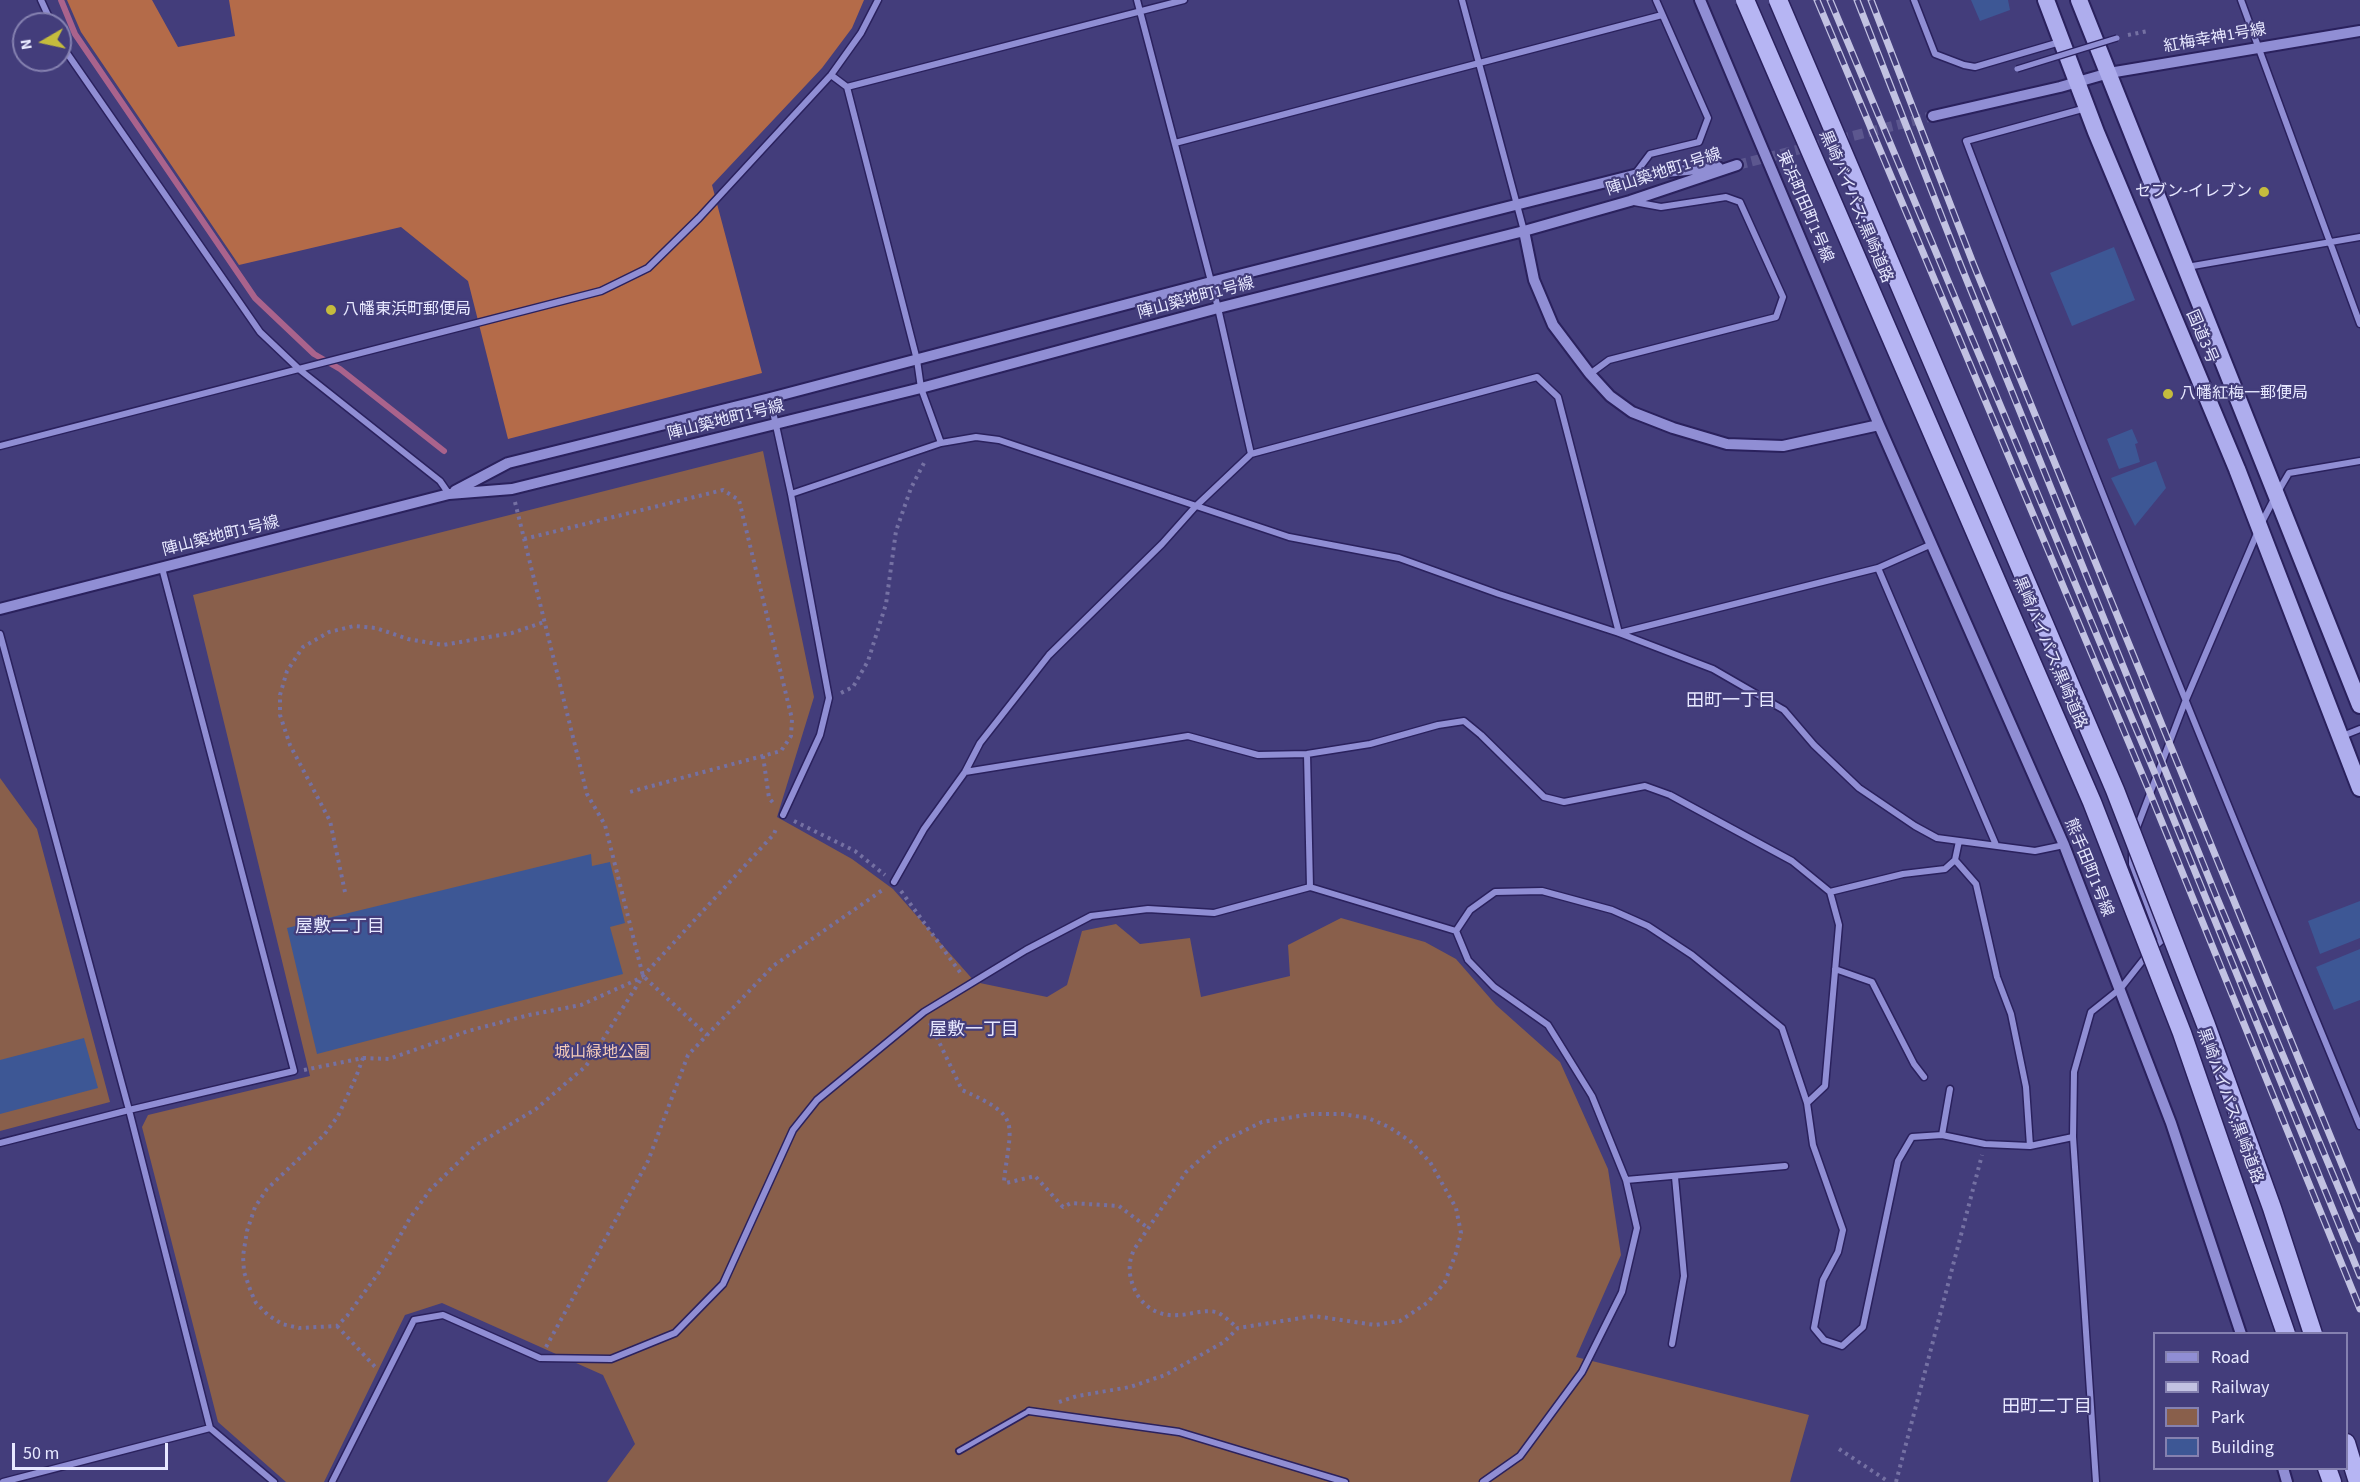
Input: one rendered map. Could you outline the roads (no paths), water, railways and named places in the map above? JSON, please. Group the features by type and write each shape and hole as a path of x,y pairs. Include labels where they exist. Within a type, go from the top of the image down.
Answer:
{"highway":[{"name":"黒崎バイパス;黒崎道路","path":"1745,0 2092,802 2182,1033 2248,1218 2285,1332"},
{"name":"黒崎バイパス;黒崎道路","path":"1778,0 2115,790 2206,1025 2272,1208 2312,1332"},
{"name":"国道3号","path":"2046,0 2087,108 2259,527 2360,788"},
{"name":"国道3号","path":"2079,0 2360,705"},
{"path":"2348,1450 2358,1482"}],"street":[{"path":"0,446 600,291 648,268 699,218 831,75 861,33 878,0"},
{"path":"1137,0 1218,309 1251,454"},
{"path":"847,87 1184,0"},
{"path":"1462,0 1524,231 1534,280 1553,325 1590,374 1610,396 1632,412 1727,444 1783,446 1825,439 1879,425"},
{"path":"1634,175 1650,154 1699,142 1708,118 1656,0"},
{"name":"東浜町田町1号線","path":"1700,0 1879,425"},
{"path":"1914,0 1935,54 1964,65 1975,67 2061,42"},
{"path":"2241,0 2360,324"},
{"path":"1175,143 1662,15"},
{"name":"紅梅幸神1号線","path":"2077,82 2109,72 2360,31"},
{"path":"2017,69 2117,38"},
{"path":"72,60 260,332 300,370 440,481 449,494"},
{"path":"831,75 847,87 917,360 921,388 940,443"},
{"path":"1933,116 2077,82"},
{"path":"2087,108 1966,141 2025,298 2185,702 2360,1126"},
{"name":"陣山築地町1号線","path":"0,609 449,494 512,489 921,388 1524,231 1630,201 1737,165 1634,175 1516,204 770,398 507,463 449,494"},
{"path":"1590,374 1609,360 1776,317 1784,297 1740,202 1726,197 1660,207 1630,201"},
{"path":"2186,267 2360,237"},
{"path":"894,882 924,829 965,772 980,743 1049,655 1162,544 1195,507 1251,454 1537,377 1558,397 1619,633"},
{"path":"770,398 791,494 829,698 820,735 783,815"},
{"name":"熊手田町1号線","path":"1879,425 2064,845 2121,988 2171,1123 2240,1332"},
{"path":"791,494 940,443 976,437 999,440 1288,537 1400,558 1499,594 1619,633 1713,669 1784,710 1814,745 1859,788 1937,838 2035,851 2064,845"},
{"path":"2096,1482 2073,1137 2074,1072 2091,1011 2121,988 2151,950 2162,941 2132,864 2137,824 2185,702 2259,527 2276,494 2289,473 2360,461"},
{"path":"1619,633 1878,568 1932,544"},
{"path":"0,1143 294,1071 162,568"},
{"path":"1878,568 1996,845"},
{"path":"0,634 129,1110 210,1428 274,1482"},
{"path":"965,772 1188,736 1258,755 1307,754 1370,744 1438,725 1464,721 1544,797 1564,802 1645,786 1662,792 1791,861 1830,892 1839,925 1825,1086 1807,1103"},
{"path":"2340,737 2360,729"},
{"path":"1307,754 1310,887"},
{"path":"1830,892 1903,874 1945,869 1955,860 1959,841"},
{"path":"1955,860 1976,884 1996,977 2011,1014 2025,1087 2030,1146"},
{"path":"332,1482 414,1320 442,1315 540,1358 611,1359 675,1333 723,1284 793,1130 817,1100 924,1012 1026,950 1091,916 1148,909 1214,913 1310,887 1456,931"},
{"path":"1456,931 1470,910 1495,892 1542,891 1611,910 1648,926 1692,955 1782,1028 1807,1103 1813,1145 1843,1230 1838,1252 1823,1280 1814,1328 1824,1340 1842,1346 1863,1327 1898,1161 1912,1137 1942,1135 1985,1144 2030,1146 2073,1137"},
{"path":"1456,931 1468,960 1487,980 1548,1025 1592,1096 1626,1180 1637,1228 1622,1292 1582,1372 1520,1456 1483,1482"},
{"path":"1835,969 1872,982 1914,1064 1924,1077"},
{"path":"1942,1135 1950,1089"},
{"path":"1626,1180 1785,1166"},
{"path":"1672,1344 1684,1276 1675,1177"},
{"path":"1029,1411 1179,1432 1345,1482"},
{"path":"3,1482 210,1428"}],"lane":[{"path":"959,1451 1029,1411"}],"waterway":[{"path":"61,0 75,34 255,298 314,354 340,369 444,451"}],"tunnel":[{"path":"1737,165 1933,116"}],"railway":[{"path":"1817,0 2150,793 2360,1309"},
{"path":"1830,0 2156,776 2360,1276"},
{"path":"1857,0 1961,266 2217,898 2360,1239"},
{"path":"1871,0 1973,263 2360,1209"}],"place":[{"name":"セブン-イレブン","path":"2264,192"},
{"name":"八幡東浜町郵便局","path":"331,310"},
{"name":"八幡紅梅一郵便局","path":"2168,394"}],"district":[{"name":"田町一丁目","path":"1731,702"},
{"name":"屋敷二丁目","path":"340,928"},
{"name":"屋敷一丁目","path":"974,1031"},
{"name":"田町二丁目","path":"2047,1408"}],"park label":[{"name":"城山緑地公園","path":"602,1053"}]}
